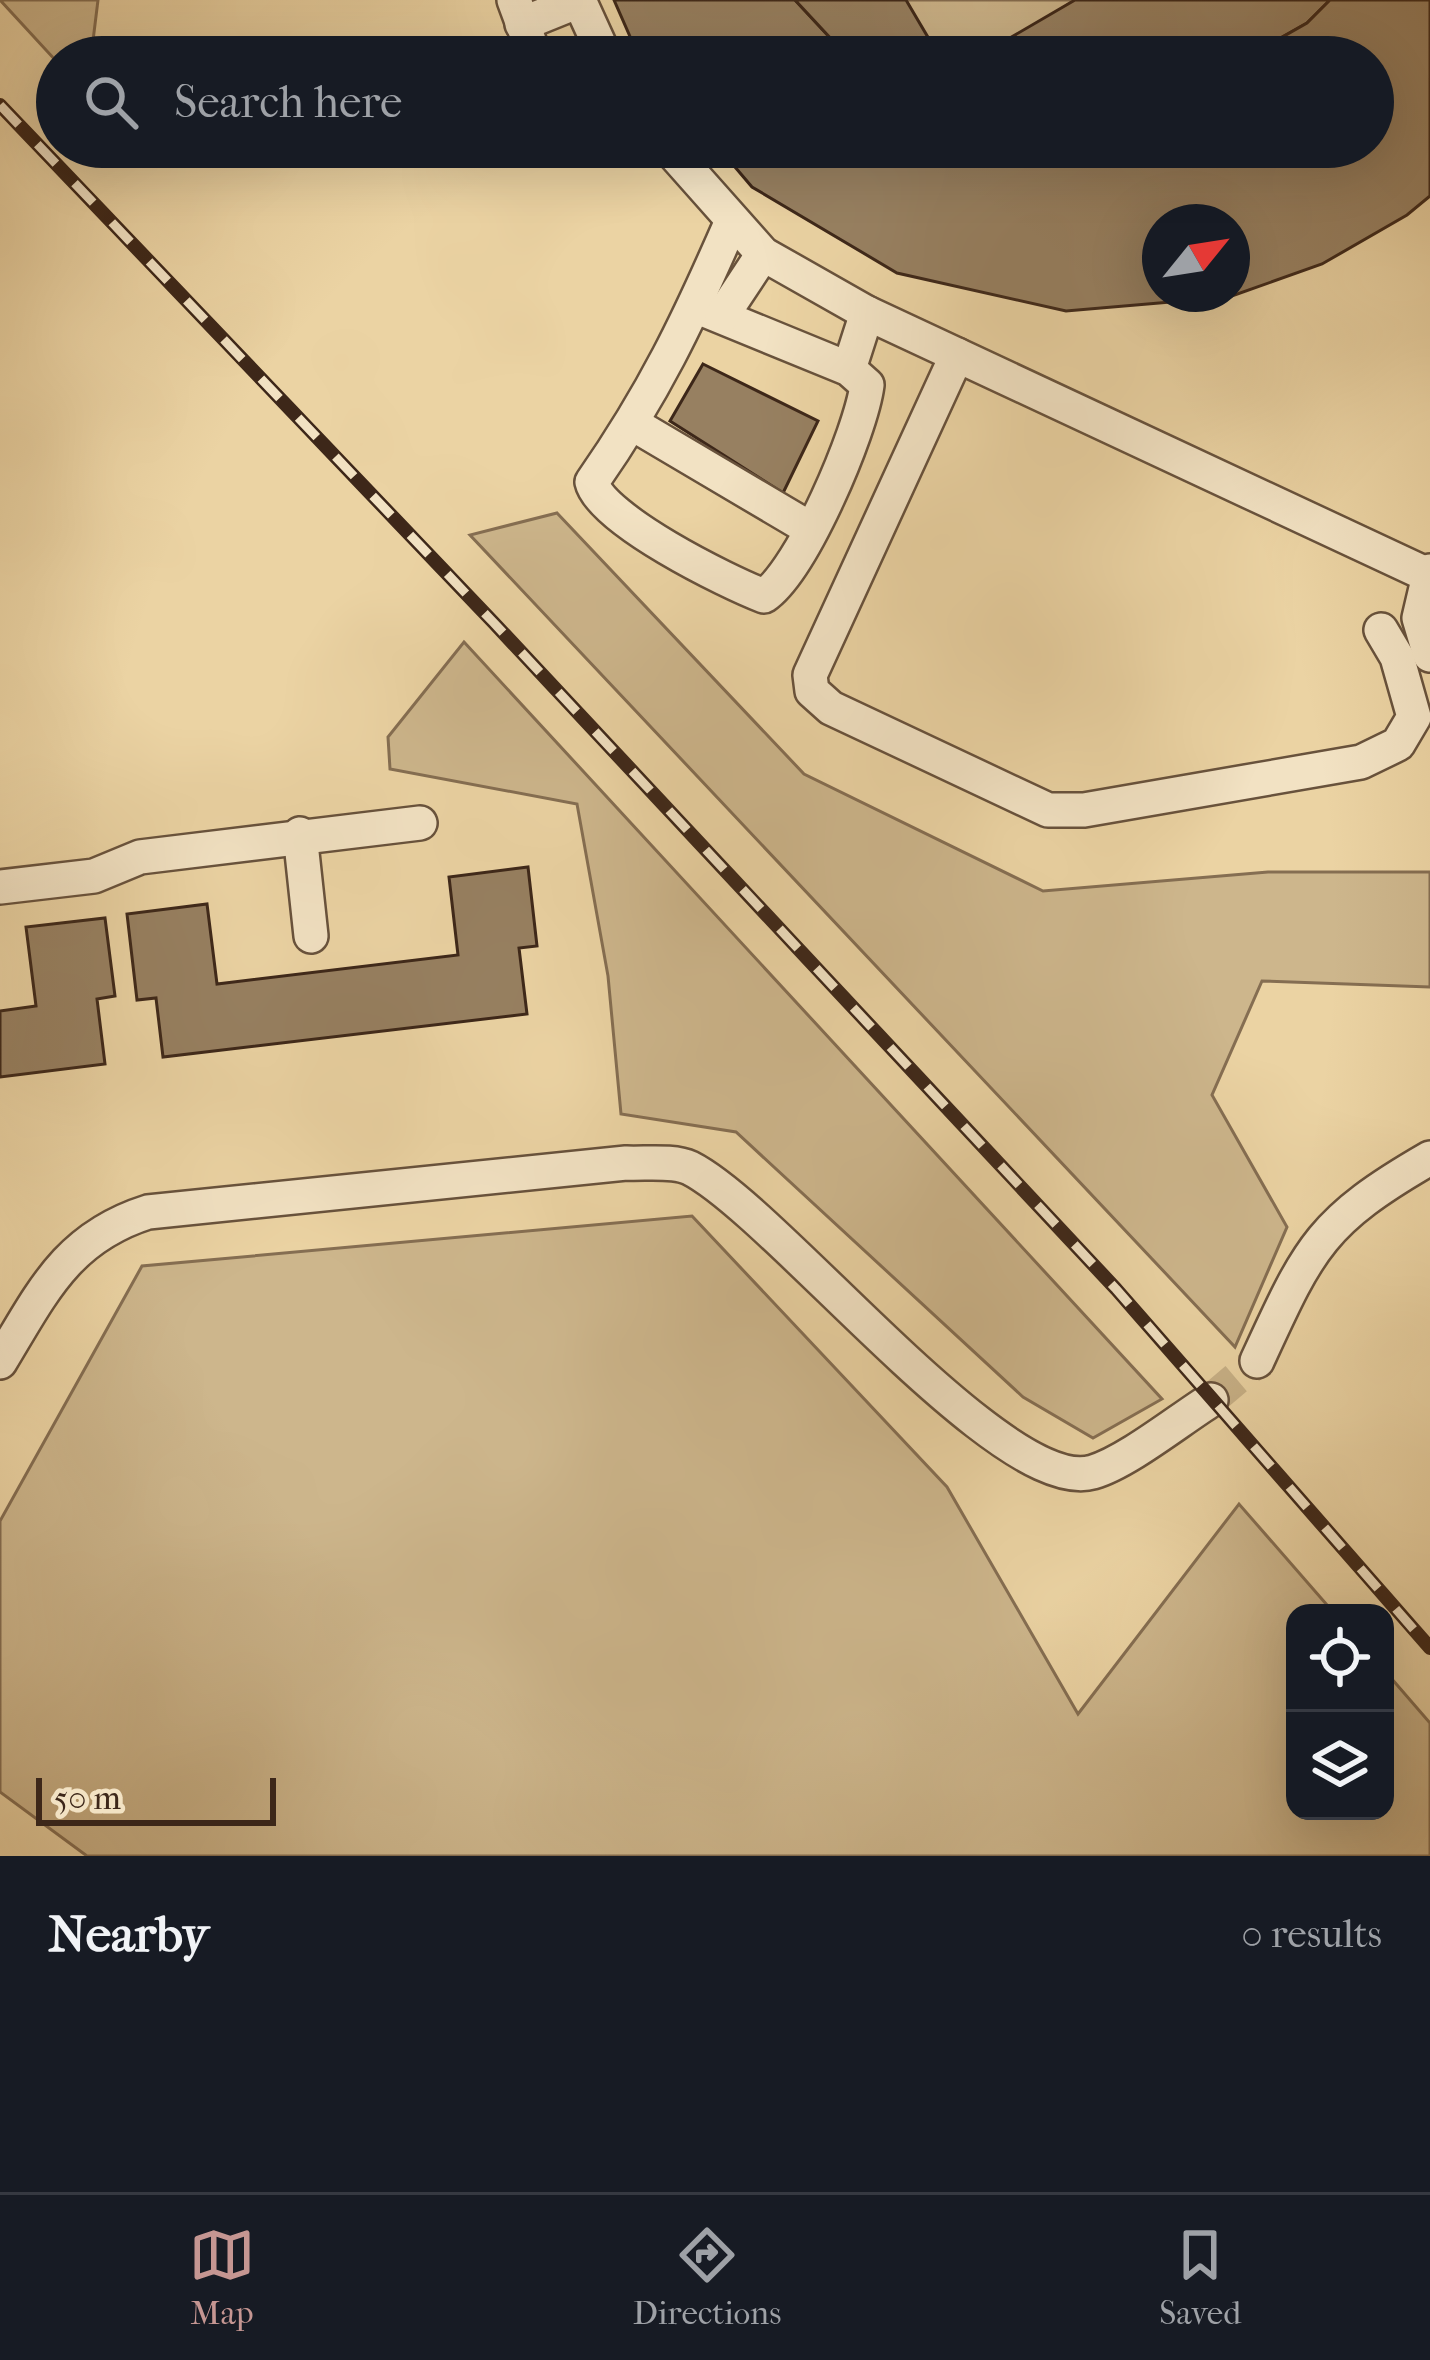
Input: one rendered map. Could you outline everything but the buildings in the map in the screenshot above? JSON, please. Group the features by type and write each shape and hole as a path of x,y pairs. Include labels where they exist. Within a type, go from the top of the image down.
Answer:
{"street":[{"path":"518,12 579,0 595,36"},
{"path":"685,168 763,254 868,313 1429,573 1419,618 1430,655"},
{"path":"709,311 731,223"},
{"path":"709,311 849,369 867,385 854,445 783,577 764,596 620,518 595,497 592,482 633,424 682,339 763,254"},
{"path":"849,369 868,313"},
{"path":"957,355 810,675 812,691 831,708 1048,810 1106,806 1360,762 1398,744 1414,718 1397,657 1381,630"},
{"path":"633,424 809,527"},
{"path":"0,887 94,876 140,857 300,834 420,824"},
{"path":"300,834 310,936"},
{"path":"1257,1361 1294,1274 1322,1237 1362,1197 1430,1158"},
{"path":"0,1362 59,1266 108,1225 148,1212 626,1163 684,1165 722,1187 842,1304 992,1433 1069,1474 1095,1472 1211,1400"}],"shaded area":[{"path":"0,0 98,0 94,36 36,39"},
{"path":"906,0 1075,0 1020,36 926,36"},
{"path":"557,513 804,774 1043,891 1268,872 1430,872 1430,987 1262,981 1212,1095 1287,1227 1235,1347 470,535"},
{"path":"464,642 1162,1399 1093,1438 1023,1397 736,1132 621,1114 608,976 577,804 390,769 388,737"},
{"path":"692,1216 947,1487 1078,1714 1239,1504 1326,1604 1286,1604 1286,1820 1394,1820 1394,1681 1430,1723 1430,1856 87,1856 0,1792 0,1521 142,1266"}],"tunnel":[{"path":"1211,1400 1257,1361"}],"railway":[{"path":"0,105 36,143"},
{"path":"60,168 493,622 1116,1289 1430,1648"}]}
